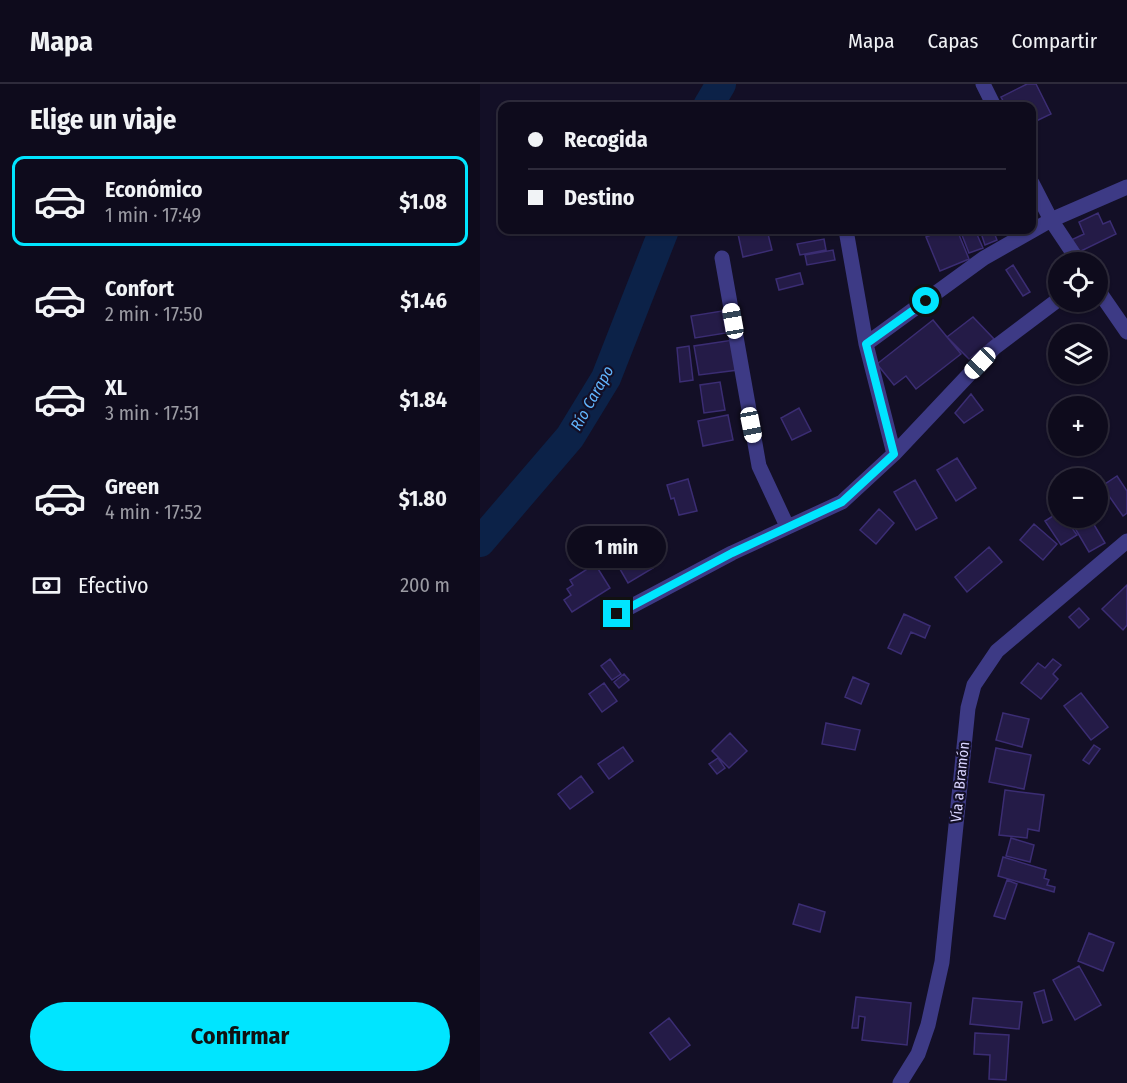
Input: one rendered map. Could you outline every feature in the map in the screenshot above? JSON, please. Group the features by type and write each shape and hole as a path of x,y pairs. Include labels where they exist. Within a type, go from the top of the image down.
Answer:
{"street":[{"path":"983,84 992,102"},
{"path":"1036,228 1127,187"},
{"path":"1036,191 1050,220 1072,252"},
{"path":"847,234 866,344 894,454"},
{"path":"866,344 984,258 1026,234"},
{"path":"722,258 759,466 788,526"},
{"path":"1108,304 1127,332"},
{"path":"617,614 788,526 842,502 894,454 994,348 1048,307"},
{"name":"Vía a Bramón","path":"900,1083 918,1054 928,1025 942,962 968,708 974,685 997,651 1127,541"}],"building":[{"path":"1027,84 1036,84 1051,114 1036,121 1036,102 1004,102 1001,97"},
{"path":"1098,213 1103,224 1110,221 1116,234 1077,252 1071,240 1084,234 1079,222"},
{"path":"738,234 768,234 772,250 743,257"},
{"path":"933,234 959,234 969,259 940,271 926,237"},
{"path":"962,234 977,234 983,248 969,253"},
{"path":"981,234 995,234 997,240 985,245"},
{"path":"824,239 826,250 800,255 797,244"},
{"path":"833,250 835,260 807,265 805,255"},
{"path":"1013,265 1030,292 1023,296 1006,270"},
{"path":"800,273 803,284 779,290 776,279"},
{"path":"722,311 726,333 695,338 691,316"},
{"path":"973,317 994,339 969,359 947,337"},
{"path":"933,320 961,354 916,389 906,376 894,385 877,364"},
{"path":"733,340 738,370 699,375 694,346"},
{"path":"689,346 693,380 680,382 677,348"},
{"path":"720,382 725,410 704,413 700,385"},
{"path":"971,394 983,410 964,423 955,413"},
{"path":"799,408 811,431 792,440 781,418"},
{"path":"728,415 733,440 703,446 698,421"},
{"path":"957,458 976,488 956,501 937,470"},
{"path":"1117,476 1127,491 1127,513 1123,516 1108,495 1108,482"},
{"path":"688,479 697,511 679,515 667,485"},
{"path":"915,480 937,518 916,530 894,492"},
{"path":"879,509 894,523 876,544 860,530"},
{"path":"1034,524 1057,544 1043,560 1020,540"},
{"path":"1050,528 1072,528 1077,535 1061,545"},
{"path":"1075,528 1096,528 1105,543 1089,552"},
{"path":"989,547 1002,562 967,592 955,577"},
{"path":"642,549 653,568 628,583 617,564"},
{"path":"595,564 610,588 572,612 564,600 571,595 567,589 573,585 570,580"},
{"path":"1127,585 1127,625 1123,630 1102,609"},
{"path":"1079,608 1089,619 1079,628 1069,617"},
{"path":"904,614 930,626 925,638 911,632 901,654 888,648"},
{"path":"610,659 621,674 612,680 601,666"},
{"path":"1053,659 1061,665 1053,674 1058,679 1041,699 1021,683 1038,663 1045,668"},
{"path":"624,674 629,680 619,688 614,682"},
{"path":"853,677 869,684 861,704 845,697"},
{"path":"604,683 617,701 602,712 589,694"},
{"path":"1081,693 1108,727 1091,740 1064,706"},
{"path":"1003,713 1029,719 1022,747 996,740"},
{"path":"826,723 860,730 855,750 822,744"},
{"path":"730,733 747,751 729,768 712,751"},
{"path":"1094,745 1100,749 1089,764 1083,760"},
{"path":"623,747 633,761 609,779 598,764"},
{"path":"996,748 1031,755 1024,789 989,782"},
{"path":"718,758 725,768 717,774 709,764"},
{"path":"581,776 593,792 570,809 558,794"},
{"path":"1005,790 1044,795 1039,831 1028,829 1027,838 999,835"},
{"path":"1011,838 1034,845 1030,862 1006,856"},
{"path":"1003,857 1046,870 1044,878 1049,880 1047,885 1055,887 1054,892 998,876"},
{"path":"1007,880 1017,884 1005,919 994,916"},
{"path":"799,904 825,912 820,932 793,924"},
{"path":"1089,933 1114,943 1103,971 1078,961"},
{"path":"1079,966 1101,1005 1075,1020 1053,980"},
{"path":"1044,990 1052,1020 1043,1023 1034,993"},
{"path":"856,997 911,1003 907,1045 862,1040 865,1017 859,1016 858,1028 852,1028"},
{"path":"973,998 1022,1002 1019,1029 970,1024"},
{"path":"669,1018 690,1045 670,1060 650,1033"},
{"path":"975,1033 1009,1035 1006,1080 989,1079 990,1055 974,1054"}],"waterway":[{"name":"Río Carapo","path":"710,102 721,84"},
{"name":"Río Carapo","path":"480,542 570,437 606,378 662,234"}],"route":[{"path":"617,614 732,553 842,502 894,454 866,344 926,301"}]}
